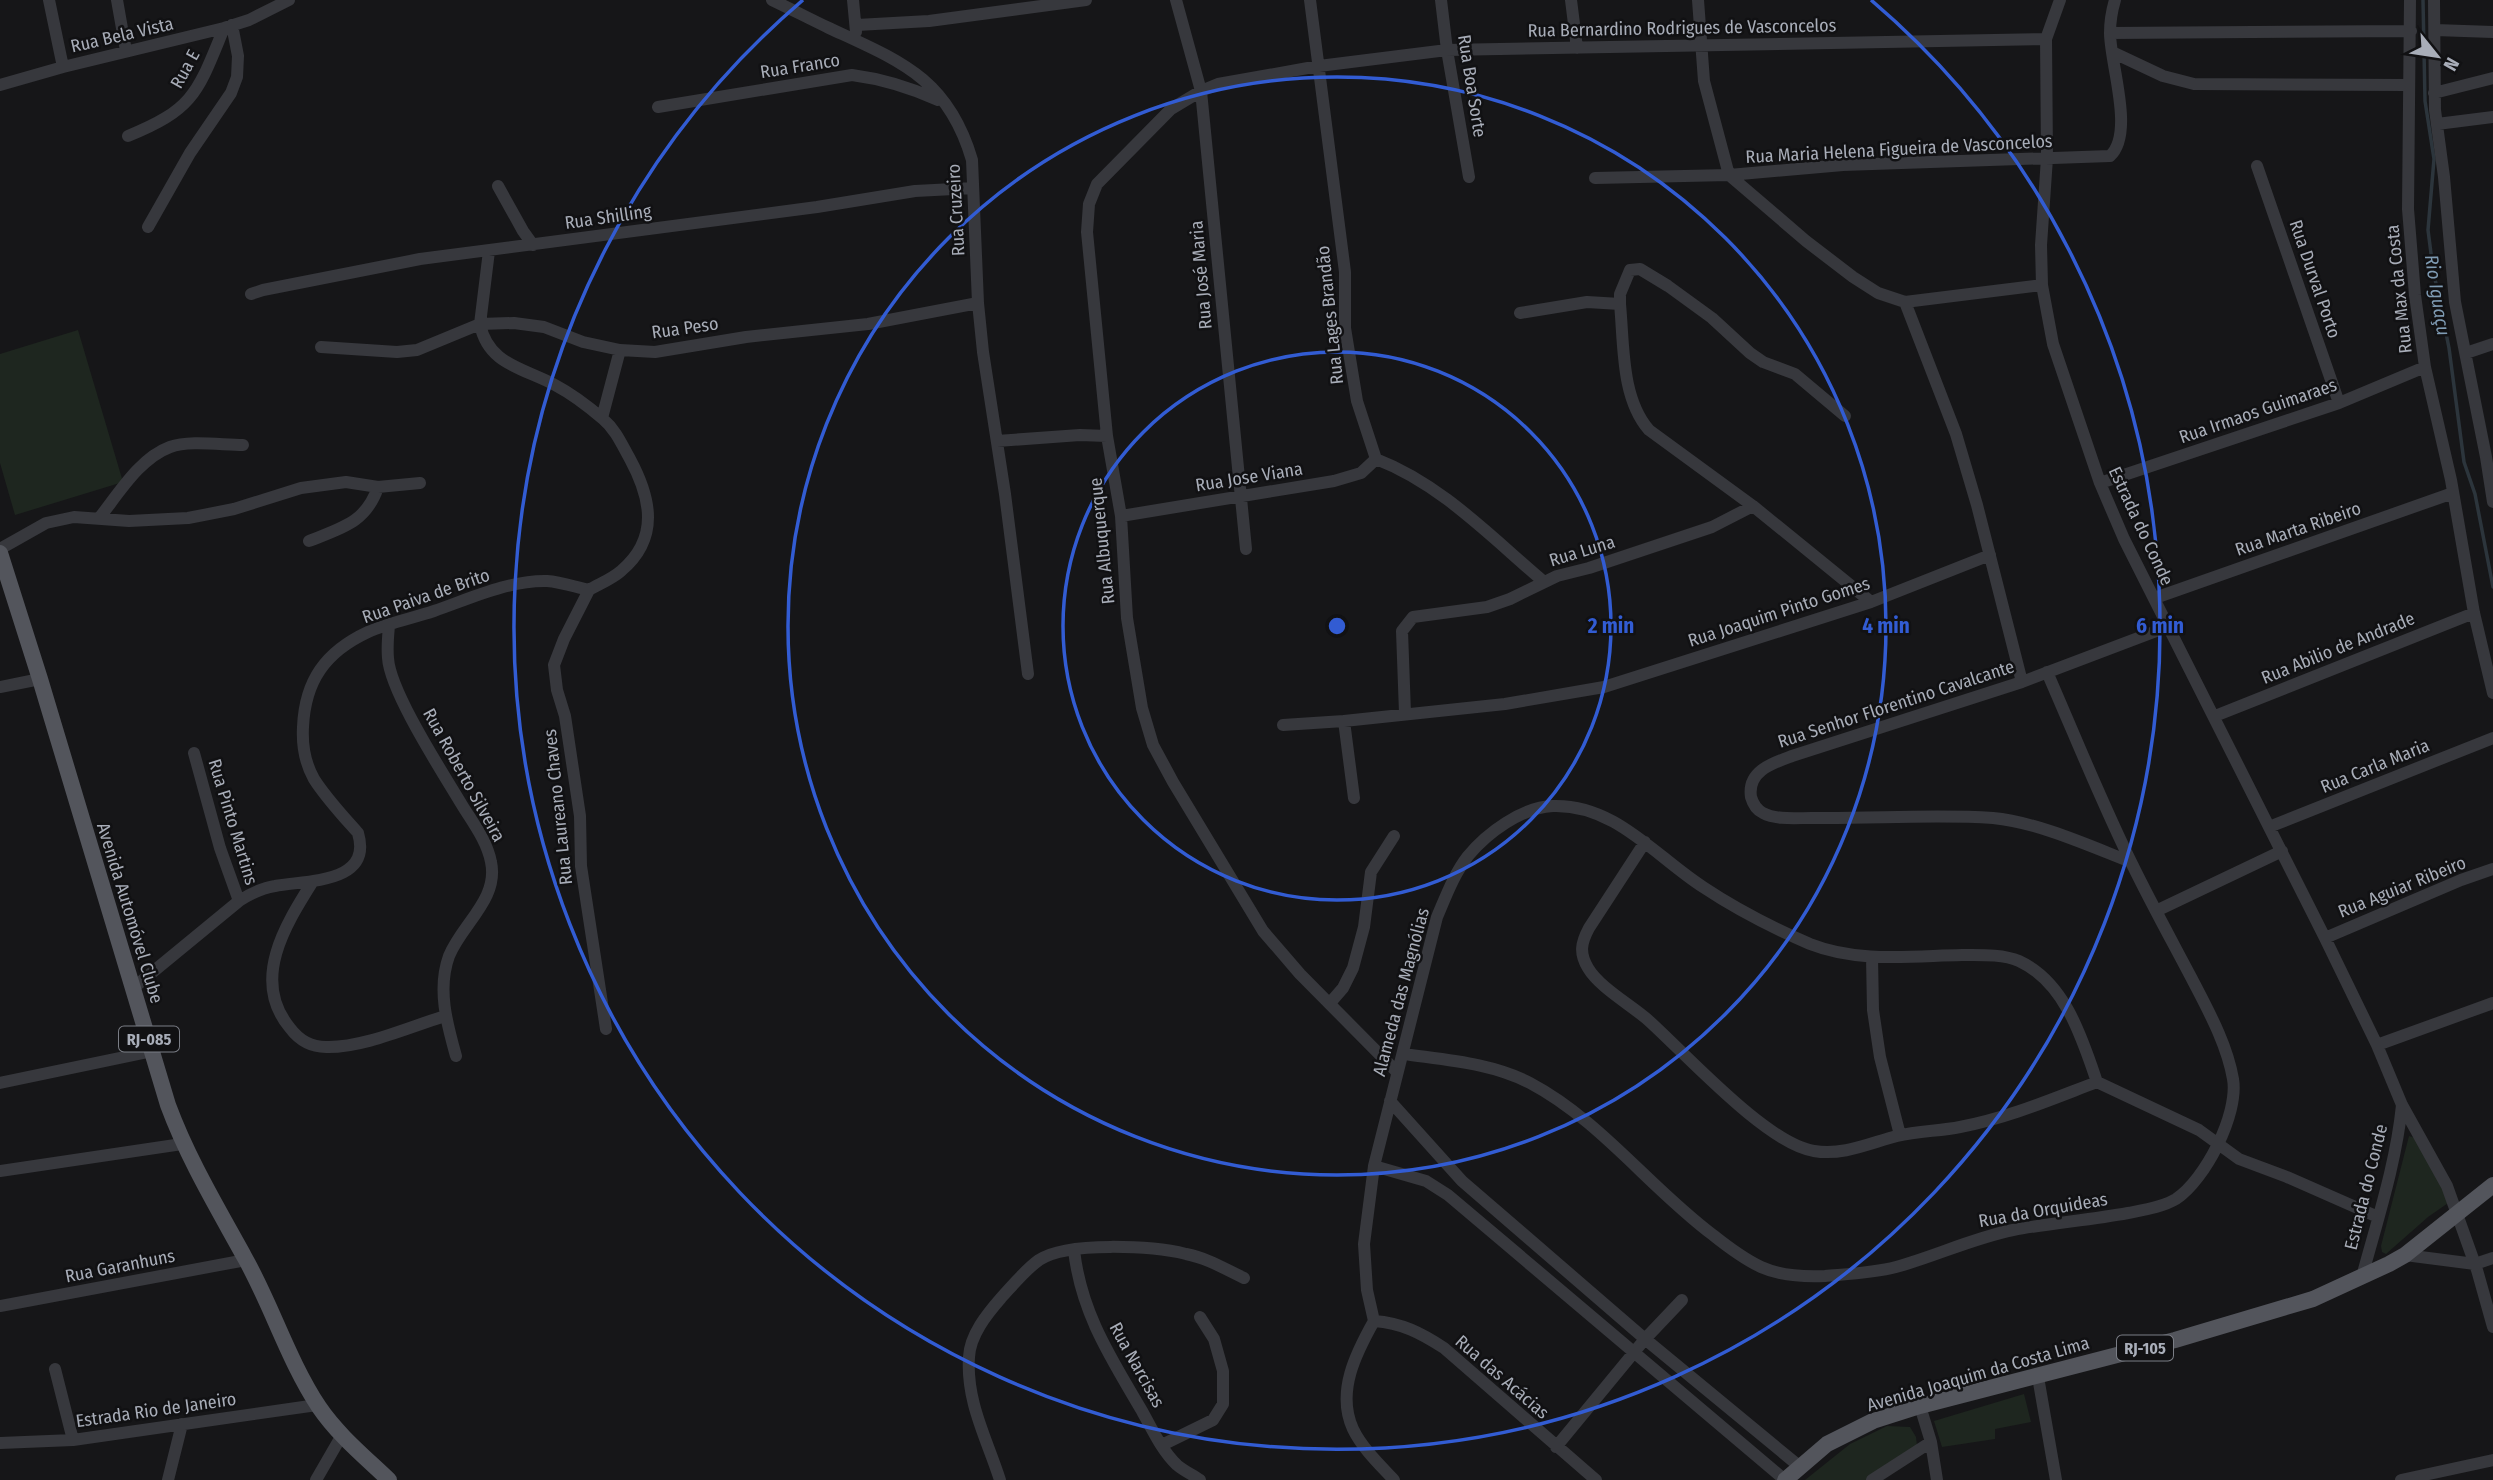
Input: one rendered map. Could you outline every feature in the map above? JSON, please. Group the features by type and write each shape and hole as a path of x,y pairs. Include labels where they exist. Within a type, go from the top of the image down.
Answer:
{"main road":[{"name":"Avenida Automóvel Clube","path":"0,551 132,989 182,1144 246,1260 317,1405 342,1435 389,1480"},
{"name":"Avenida Joaquim da Costa Lima","path":"1785,1480 1828,1444 1873,1421 1920,1406 2175,1340 2313,1299 2362,1278 2405,1255 2493,1185"}],"street":[{"path":"49,0 63,66"},
{"path":"117,0 126,51"},
{"name":"Rua Bela Vista","path":"0,85 63,66 228,27 250,20 289,0"},
{"name":"Rua Cruzeiro","path":"772,0 894,58 912,70 944,102 967,144 972,160 982,352 997,440 1028,674"},
{"path":"853,0 857,25 855,40"},
{"path":"857,25 929,21 1086,0"},
{"name":"Rua José Maria","path":"1177,0 1201,91 1246,549"},
{"name":"Rua Lages Brandão","path":"1310,0 1345,272 1345,328 1357,401 1376,459"},
{"name":"Rua Boa Sorte","path":"1441,0 1469,177"},
{"path":"1572,0 1577,48"},
{"path":"1595,178 1729,175 1704,81 1698,0"},
{"name":"Estrada do Conde","path":"2060,0 2046,39 2048,158 2042,234 2042,285 2053,344 2100,483 2124,539 2325,938 2377,1045 2402,1105 2448,1186 2493,1327"},
{"path":"2115,0 2110,33 2112,52 2163,76 2194,84 2407,85"},
{"name":"Rua Max da Costa","path":"2410,0 2407,85 2410,247 2426,367 2453,493 2474,613 2493,693"},
{"path":"2434,0 2434,93 2455,302 2490,456 2493,502"},
{"path":"148,227 190,153 231,93 237,77 238,56 228,27"},
{"name":"Rua E","path":"128,136 155,125 183,107 194,95 228,27"},
{"path":"2435,30 2493,32"},
{"path":"2110,33 2411,31"},
{"name":"Rua Bernardino Rodrigues de Vasconcelos","path":"1319,66 1447,50 2046,39"},
{"name":"Rua Maria Helena Figueira de Vasconcelos","path":"1729,175 1843,165 2110,156 2120,141 2121,127 2112,52"},
{"name":"Rua Albuquerque","path":"1319,66 1218,84 1171,109 1097,184 1089,204 1087,232 1107,436 1121,516 1127,618 1142,708 1153,745 1263,932 1300,974 1397,1072"},
{"name":"Rua Franco","path":"658,107 852,75 905,85 944,102"},
{"path":"2434,93 2493,78"},
{"path":"2437,124 2493,117"},
{"name":"Rua Durval Porto","path":"2257,166 2339,403"},
{"name":"Rua Maria Helena Figueira de Vasconcelos","path":"1729,175 1853,277 1878,293 1905,302"},
{"path":"498,186 533,245"},
{"name":"Rua Shilling","path":"251,294 420,259 817,207 915,191 973,188"},
{"path":"489,251 480,324 490,350 501,359 559,386 602,418 616,432 646,493 649,516 645,536 632,560 620,572 589,590"},
{"path":"1845,416 1795,373 1763,362 1712,317 1640,269 1630,270 1620,294 1620,304 1630,392 1641,421 1649,430 1753,506 1871,602"},
{"path":"2022,682 1956,434 1905,302 2042,285"},
{"path":"1520,313 1587,302 1620,304"},
{"name":"Rua Peso","path":"321,347 397,352 416,350 480,324 513,323 544,327 583,342 620,350 655,352 746,337 868,324 978,303"},
{"path":"2466,353 2493,344"},
{"path":"602,418 620,350"},
{"name":"Rua Irmaos Guimaraes","path":"2100,483 2339,403 2426,367"},
{"path":"997,440 1107,436"},
{"path":"100,517 140,468 171,446 243,445"},
{"path":"1376,459 1404,470 1442,494 1543,581"},
{"name":"Rua Jose Viana","path":"1121,516 1352,477 1376,459"},
{"path":"0,551 46,523 74,517 129,521 188,519 234,509 301,488 346,482 378,487 420,483"},
{"path":"309,541 353,522 372,504 378,487"},
{"name":"Rua Marta Ribeiro","path":"2155,598 2453,493"},
{"name":"Rua Luna","path":"1405,713 1402,631 1413,617 1487,607 1510,599 1543,581 1712,527 1753,506"},
{"name":"Rua Joaquim Pinto Gomes","path":"1283,725 1504,704 1604,687 1871,602 1990,555"},
{"name":"Rua Paiva de Brito","path":"132,989 239,901 254,892 272,886 335,876 351,868 360,856 358,833 314,779 302,741 304,704 312,681 323,665 369,632 500,589 534,581 551,581 589,590"},
{"name":"Rua Laureano Chaves","path":"589,590 554,665 575,781 580,816 581,866 606,1028"},
{"name":"Rua Abilio de Andrade","path":"2215,716 2474,613"},
{"name":"Rua Roberto Silveira","path":"389,626 388,659 394,681 415,724 482,837 494,877 491,888 448,958 444,984 445,1016 456,1056"},
{"name":"Rua Senhor Florentino Cavalcante","path":"2131,862 2039,829 1997,818 1783,818 1766,815 1752,802 1750,790 1760,771 1792,756 2022,682 2168,627"},
{"name":"Rua da Orquideas","path":"1404,1054 1488,1068 1531,1084 1566,1106 1602,1136 1685,1215 1760,1267 1782,1274 1808,1277 1847,1275 1892,1268 1982,1237 2148,1209 2174,1200 2190,1187 2218,1144 2233,1107 2234,1082 2220,1036 2210,1014 2131,862 2047,672"},
{"path":"0,687 40,679"},
{"path":"1344,721 1354,798"},
{"name":"Rua Carla Maria","path":"2269,827 2493,738"},
{"name":"Rua Pinto Martins","path":"194,753 220,848 239,901"},
{"name":"Alameda das Magnólias","path":"1374,1321 1367,1290 1364,1244 1374,1166 1437,917 1451,883 1469,855 1520,814 1551,806 1577,808 1598,814 1645,842 1702,887 1756,918 1811,944 1838,953 1872,957 1973,955 2018,961 2051,984 2078,1028 2097,1082"},
{"path":"1330,1003 1343,988 1353,968 1364,927 1371,872 1394,836"},
{"path":"1645,842 1581,943 1582,957 1590,971 1648,1019 1765,1126 1793,1144 1812,1151 1833,1153 1900,1135 1961,1127 2011,1114 2097,1082 2199,1129 2239,1160 2287,1177 2378,1217"},
{"path":"2156,911 2282,851"},
{"name":"Rua Aguiar Ribeiro","path":"2325,938 2462,880 2493,870"},
{"path":"313,881 282,933 274,954 272,982 275,998 285,1022 294,1034 305,1043 323,1048 348,1046 445,1016"},
{"path":"1872,957 1873,1010 1880,1057 1900,1135"},
{"path":"2377,1045 2493,1003"},
{"path":"0,1083 152,1051"},
{"name":"Alameda das Magnólias","path":"1390,1101 1462,1181 1645,1339 1799,1466"},
{"name":"Estrada do Conde","path":"2362,1278 2392,1168 2402,1105"},
{"path":"0,1171 182,1144"},
{"path":"1374,1166 1436,1186 1785,1480"},
{"path":"1000,1480 981,1433 969,1386 969,1355 975,1336 991,1309 1040,1259 1057,1252 1100,1247 1186,1254 1210,1261 1244,1278"},
{"name":"Rua Narcisas","path":"1074,1250 1077,1280 1090,1317 1162,1446 1177,1465 1200,1480"},
{"path":"2405,1255 2475,1264 2493,1258"},
{"name":"Rua Garanhuns","path":"0,1306 246,1260"},
{"path":"1544,1276 1555,1262"},
{"path":"1556,1447 1645,1339 1682,1300"},
{"path":"1162,1446 1213,1420 1223,1404 1223,1371 1214,1339 1200,1317"},
{"path":"1374,1321 1351,1366 1346,1401 1353,1429 1370,1455 1394,1480"},
{"name":"Rua das Acácias","path":"1374,1321 1394,1322 1419,1332 1444,1348 1595,1480"},
{"path":"55,1369 73,1440"},
{"path":"2038,1377 2056,1480"},
{"name":"Estrada Rio de Janeiro","path":"0,1443 73,1440 317,1405"},
{"path":"1920,1406 1931,1442 1937,1480"},
{"path":"168,1480 182,1424"},
{"path":"316,1480 342,1435"},
{"path":"1872,1480 1931,1442"},
{"path":"2401,1480 2493,1460"}],"shaded area":[{"path":"78,330 123,482 15,515 0,463 0,354"},
{"path":"2409,1136 2419,1139 2451,1201 2428,1217 2386,1254 2382,1252 2381,1246"},
{"path":"2024,1394 2031,1422 1995,1429 1995,1439 1942,1447 1934,1421"},
{"path":"1887,1426 1910,1427 1916,1437 1917,1446 1870,1480 1805,1480 1850,1444"}],"waterway":[{"name":"Rio Iguaçu","path":"2423,0 2425,101 2434,159 2428,230 2449,348 2464,462 2475,494 2493,587"}]}
